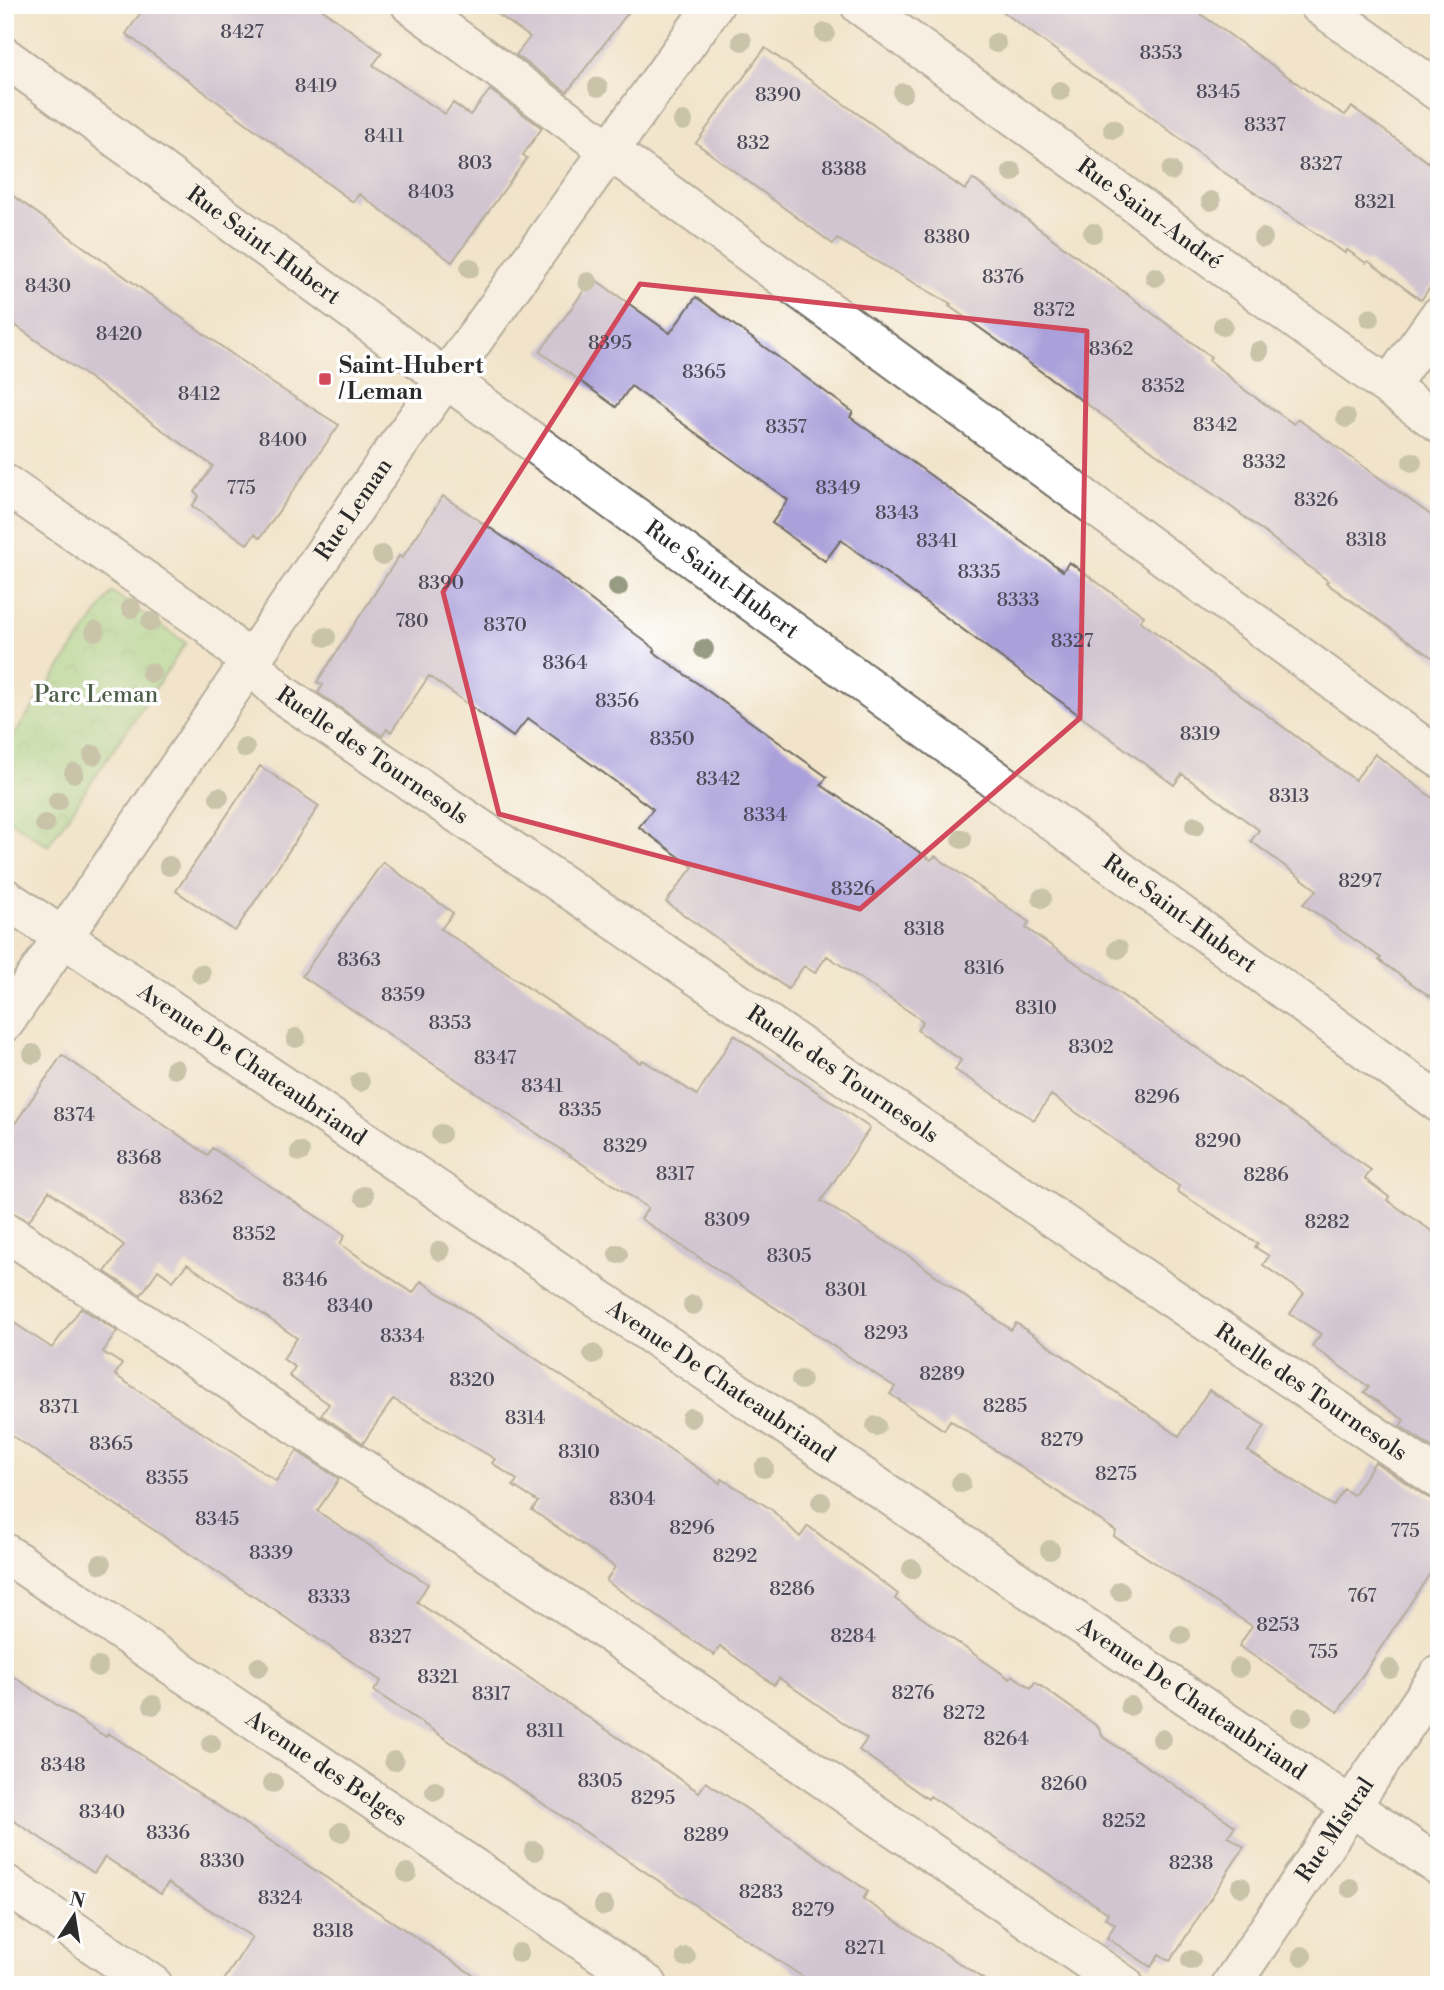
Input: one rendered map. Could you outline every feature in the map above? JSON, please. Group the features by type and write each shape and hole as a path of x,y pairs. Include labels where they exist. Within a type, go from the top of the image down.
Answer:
{"street":[{"path":"411,5 1439,758"},
{"name":"Rue Leman","path":"5,1022 445,380 714,5"},
{"name":"Rue Saint-André","path":"860,5 1439,423"},
{"path":"1319,5 1439,92"},
{"name":"Rue Saint-Hubert","path":"5,57 1439,1103"},
{"path":"1389,386 1439,316"},
{"name":"Ruelle des Tournesols","path":"5,484 208,624 283,695 1439,1479"},
{"name":"Avenue De Chateaubriand","path":"5,898 1439,1866"},
{"path":"5,1231 668,1672 1124,1985"},
{"name":"Avenue des Belges","path":"5,1553 648,1985"},
{"name":"Rue Mistral","path":"1231,1985 1439,1675"},
{"path":"5,1884 153,1985"}],"highlighted area":[{"path":"640,284 1087,331 1080,718 860,909 499,814 443,592"}],"green space":[{"name":"Parc Leman","path":"112,592 186,643 48,846 5,817 5,748"}],"building":[{"path":"146,5 316,5 382,53 373,65 445,114 453,103 470,115 490,90 542,128 523,155 527,158 452,262 359,194 353,202 126,34"},
{"path":"485,5 634,5 567,92 516,55 530,37"},
{"path":"994,5 1188,5 1322,101 1345,115 1352,107 1439,170 1439,275 1421,300 1368,261 1366,263 1347,250 1345,253 1222,171 1119,92 1092,77"},
{"path":"765,48 965,190 973,179 1211,357 1209,360 1246,391 1294,424 1298,419 1439,521 1439,662 1326,583 1328,581 1230,506 949,306 951,304 837,239 833,244 696,143"},
{"path":"5,190 272,383 339,425 260,538 255,534 247,544 192,506 199,496 195,492 213,466 5,318"},
{"path":"593,278 670,333 696,297 853,412 850,417 1063,571 1069,562 1144,616 1140,621 1355,780 1375,754 1439,803 1439,817 1428,834 1439,844 1439,1003 1379,960 1381,958 1303,904 1317,890 1251,841 1259,830 1182,774 1174,785 841,540 825,561 772,523 788,500 631,386 616,407 540,352"},
{"path":"443,496 549,568 655,649 654,652 827,777 821,785 931,860 935,856 1029,922 1026,928 1371,1170 1365,1179 1389,1197 1387,1200 1439,1236 1439,1452 1400,1426 1404,1420 1364,1392 1369,1387 1312,1346 1321,1334 1290,1314 1304,1293 1263,1265 1269,1256 1255,1247 1258,1244 1177,1191 1179,1186 1087,1120 1051,1095 1034,1120 955,1070 961,1060 917,1030 923,1021 827,956 815,973 804,966 788,989 666,902 693,867 639,827 653,809 528,718 513,737 429,676 391,732 387,729 382,736 318,693 323,685 317,682 399,556 402,558"},
{"path":"260,766 319,806 235,931 176,891"},
{"path":"383,862 453,913 441,929 640,1063 643,1060 697,1095 734,1035 870,1128 821,1201 909,1256 1011,1330 1016,1323 1179,1436 1209,1390 1265,1426 1248,1451 1333,1506 1344,1489 1353,1495 1375,1462 1427,1497 1439,1501 1439,1560 1338,1712 1239,1646 1252,1626 1114,1536 1116,1531 950,1420 944,1430 890,1394 895,1387 641,1219 648,1208 302,976"},
{"path":"62,1055 208,1155 212,1148 345,1235 340,1244 413,1293 421,1281 720,1483 722,1479 771,1509 800,1537 808,1526 898,1594 895,1599 1010,1679 1012,1675 1031,1688 1035,1682 1098,1727 1103,1737 1235,1826 1228,1836 1244,1847 1170,1961 1159,1954 1151,1967 1107,1938 1115,1924 1105,1918 1108,1913 930,1796 928,1799 859,1750 867,1739 779,1678 774,1685 720,1646 714,1655 606,1581 615,1567 532,1510 538,1502 513,1486 517,1480 492,1463 495,1459 393,1399 363,1443 321,1415 329,1404 289,1376 295,1367 283,1359 297,1338 187,1264 173,1281 158,1270 141,1295 105,1272 124,1245 49,1191 29,1221 5,1209 5,1138"},
{"path":"81,1308 117,1331 103,1352 122,1364 115,1375 276,1481 297,1451 339,1479 317,1511 428,1584 417,1602 699,1792 706,1782 795,1841 868,1891 863,1899 992,1985 815,1985 374,1691 381,1681 5,1431 5,1317 52,1348"},
{"path":"5,1671 106,1737 108,1733 488,1985 221,1985 252,1937 168,1883 161,1894 105,1857 94,1873 5,1815"}],"place":[{"name":"Saint-Hubert / Leman","path":"325,379"}]}
